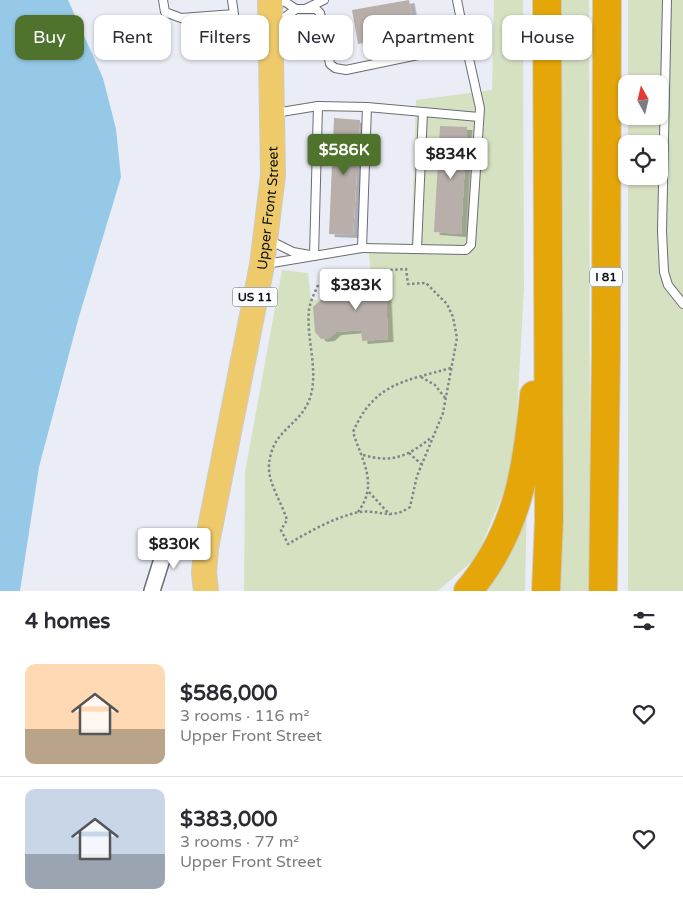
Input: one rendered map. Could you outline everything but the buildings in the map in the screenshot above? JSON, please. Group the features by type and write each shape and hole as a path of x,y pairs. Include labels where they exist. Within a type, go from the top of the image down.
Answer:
{"highway":[{"path":"546,591 549,520 547,0"},
{"name":"I 81","path":"603,591 607,0"},
{"path":"468,591 494,554 508,527 520,492 532,412 539,295 549,219"},
{"path":"604,554 607,591"}],"main road":[{"name":"Upper Front Street","path":"206,591 204,573 206,548 262,265 273,175 270,0"}],"street":[{"path":"152,591 168,540"}],"lane":[{"path":"163,0 165,12 181,18 234,14 232,0"},
{"path":"282,0 296,9"},
{"path":"305,8 324,0"},
{"path":"457,0 460,15"},
{"path":"667,0 662,239 668,285 683,304"},
{"path":"271,30 278,22 296,9 316,9 320,13 330,64 335,68 346,70 394,60"},
{"path":"262,265 362,248 466,250 472,246 479,117 469,60"},
{"path":"273,114 318,106 367,107 479,117"},
{"path":"314,256 318,106"},
{"path":"362,248 367,107"},
{"path":"417,248 423,112"},
{"path":"265,238 293,252 314,256"}],"path":[{"path":"318,285 309,309 313,385 309,399 295,420 278,436 269,464 269,474 287,520 281,530 288,544 325,524 358,512 390,515 402,514 410,507 421,464 444,413 457,338 447,304 426,283 408,284 406,269 357,272"},
{"path":"390,515 369,492 363,455 353,432 358,419 384,390 451,368"},
{"path":"420,377 435,385 446,398"},
{"path":"363,455 390,458 409,454 433,436"},
{"path":"409,454 421,464"},
{"path":"358,512 369,492"}],"green space":[{"path":"494,0 523,0 523,15 502,15 502,60 523,60 524,289 514,468 476,558 438,591 244,591 245,472 282,270 308,273 311,300 373,299 369,253 411,251 416,100 492,90"},
{"path":"561,0 589,0 589,15 561,15"},
{"path":"628,0 683,0 683,591 628,591 628,185 668,185 668,135 628,135 628,125 668,125 668,75 628,75"},
{"path":"560,60 589,60 590,591 555,591"},
{"path":"527,500 525,591 479,591"}],"water":[{"path":"0,0 68,0 75,15 15,15 15,60 84,60 84,36 103,78 116,129 121,177 78,320 39,467 20,591 0,591"}]}
